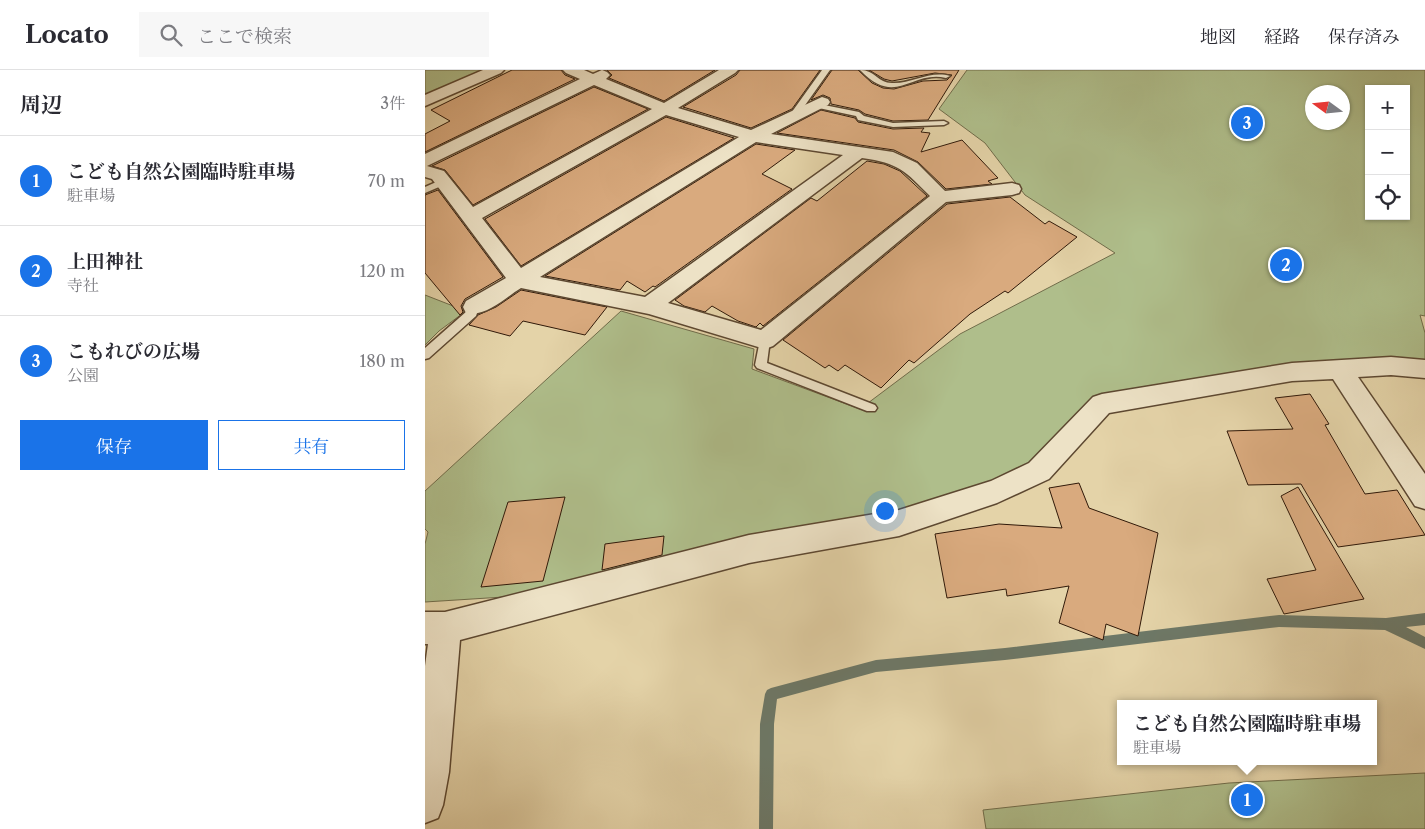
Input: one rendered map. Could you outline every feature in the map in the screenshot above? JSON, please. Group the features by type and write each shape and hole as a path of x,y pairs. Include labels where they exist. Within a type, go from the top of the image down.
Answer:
{"street":[{"path":"425,101 496,70"},
{"path":"571,70 591,80 705,123 753,136 887,156 911,167 941,197"},
{"path":"425,161 611,70"},
{"path":"471,216 665,109 730,70"},
{"path":"473,307 753,136 819,103"},
{"path":"649,306 858,152"},
{"path":"425,171 439,175 434,186 471,216 519,280 649,306 765,340 941,197 1012,189"},
{"path":"425,805 431,772 435,628 749,549 899,523 997,491 1039,470 1102,404 1292,372 1391,366 1425,369"},
{"path":"1340,370 1425,496"}],"lane":[{"path":"793,116 826,70"},
{"path":"864,70 880,82 894,86 935,73 946,76"},
{"path":"819,103 859,114 861,118 893,124 944,123"},
{"path":"425,355 472,313 473,307"},
{"path":"765,340 761,365 871,408"}],"green space":[{"path":"425,70 485,70 425,97"},
{"path":"967,70 1425,70 1425,316 1420,315 1425,333 1425,366 1096,397 1029,465 900,518 535,595 425,602 425,544 428,532 425,529 425,491 621,311 754,349 752,369 860,409 960,334 1115,253 1025,195 985,143 939,109"},
{"path":"425,295 466,311 439,331 425,345"},
{"path":"1425,773 1425,829 986,829 983,810 1229,783"}],"building":[{"path":"512,70 561,70 565,75 575,79 425,152 425,134 450,121 431,110"},
{"path":"607,70 715,70 664,101 609,78 612,75"},
{"path":"740,70 820,70 792,109 751,128 683,107 736,75"},
{"path":"832,70 858,70 872,83 883,88 894,89 923,81 947,80 952,75 935,73 892,81 884,79 869,70 959,70 928,120 893,121 865,114 859,110 831,104 830,98 823,95 811,100"},
{"path":"594,87 648,109 473,205 445,170 432,166"},
{"path":"821,110 855,118 858,122 893,129 924,128 921,132 930,133 921,152 962,140 998,178 988,181 992,184 946,189 918,162 894,150 777,133"},
{"path":"666,117 734,138 521,266 485,219"},
{"path":"756,144 795,150 762,174 792,189 655,287 653,286 645,292 627,281 620,290 545,276"},
{"path":"867,161 884,164 900,171 927,196 763,326 760,323 756,327 738,321 712,306 705,312 684,306 675,300 811,198 817,201"},
{"path":"438,190 503,277 465,299 461,306 463,312 460,315 425,273 425,195"},
{"path":"1010,197 1045,224 1049,221 1077,237 1008,293 1005,291 970,314 914,363 909,360 881,388 845,365 838,371 829,365 825,368 783,340 947,204"},
{"path":"521,290 607,307 585,335 523,321 510,336 469,325 478,315 496,307"},
{"path":"1310,394 1329,424 1325,425 1365,494 1397,490 1425,535 1338,547 1301,484 1248,485 1227,431 1293,429 1275,398"},
{"path":"1079,483 1089,508 1158,533 1138,636 1106,624 1103,640 1059,623 1069,586 1007,596 1006,589 947,598 935,534 999,524 1062,528 1049,488"},
{"path":"1298,487 1364,599 1284,614 1267,579 1316,570 1281,496"},
{"path":"565,497 543,581 481,587 508,502"},
{"path":"664,536 662,555 602,570 605,544"}],"waterway":[{"path":"1386,624 1425,619"},
{"path":"766,829 767,724 771,694 876,666 1005,654 1279,621 1386,624"},
{"path":"1386,624 1425,643"}],"place":[{"name":"こもれびの広場","path":"1247,123"},
{"name":"上田神社","path":"1286,265"},
{"name":"こども自然公園臨時駐車場","path":"1247,800"}]}
